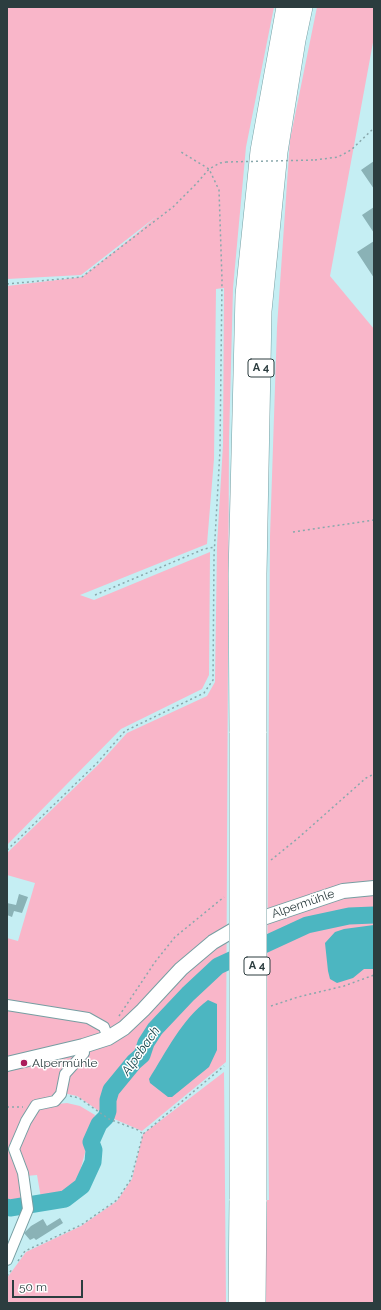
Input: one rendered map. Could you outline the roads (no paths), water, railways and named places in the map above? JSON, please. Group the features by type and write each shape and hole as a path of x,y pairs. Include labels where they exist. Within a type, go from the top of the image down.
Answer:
{"highway":[{"name":"A 4","path":"248,733 238,574 245,296 260,151 286,7"},
{"name":"A 4","path":"256,1303 248,1199 248,733 257,574 262,311 278,152 296,40 303,7"},
{"name":"A 4","path":"238,1303 248,1199"}],"main road":[{"name":"Alpermühle","path":"7,1064 83,1046 108,1038 124,1028 181,969 213,942 242,925 343,891 374,888"}],"street":[{"path":"7,1005 88,1018 104,1027 108,1038"},
{"path":"7,1260 28,1209 23,1174 14,1149 26,1121 36,1105 55,1101 61,1094 65,1074 84,1052 83,1046"}],"water":[{"path":"374,925 374,969 364,969 353,978 337,983 330,979 325,943 335,932 344,929"},
{"path":"208,1000 217,1004 217,1050 209,1067 172,1097 168,1097 150,1083 149,1079 182,1026"}],"waterway":[{"name":"Alpebach","path":"7,1207 10,1208 65,1199 82,1186 93,1162 94,1150 91,1142 99,1124 106,1117 111,1090 134,1062 142,1055 146,1043 155,1029 188,994 218,966 307,925 349,916 374,915"}],"place":[{"name":"Alpermühle","path":"24,1063"}]}
